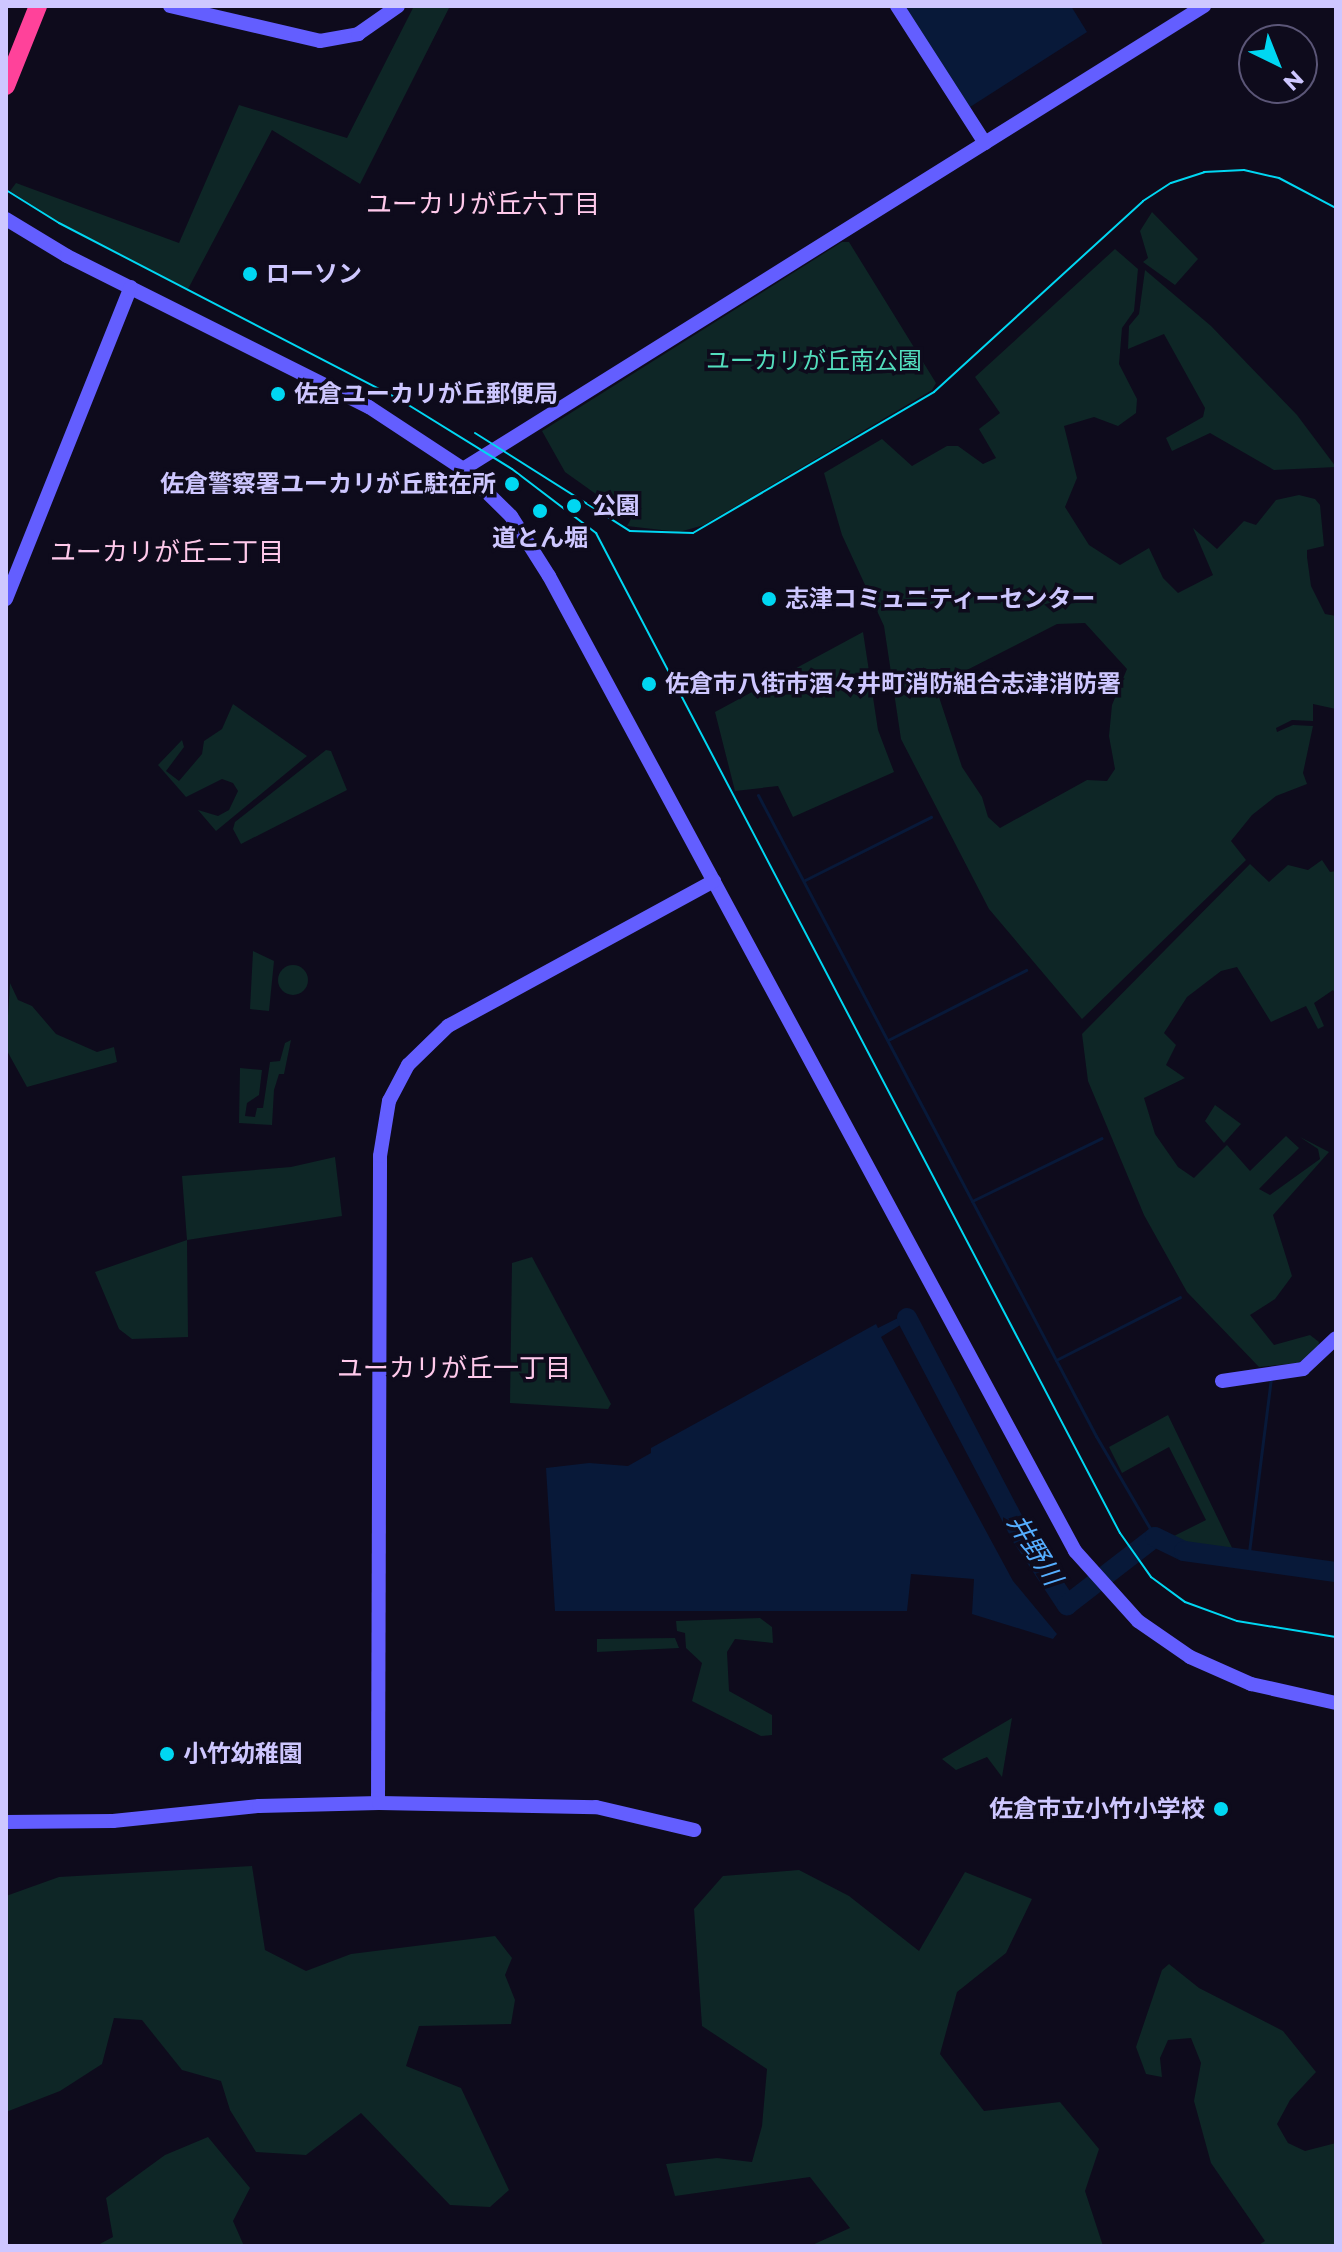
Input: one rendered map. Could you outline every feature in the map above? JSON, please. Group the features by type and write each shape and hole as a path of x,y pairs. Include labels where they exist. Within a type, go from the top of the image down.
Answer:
{"highway":[{"path":"6,86 38,6"}],"street":[{"path":"170,6 320,41 358,34 398,6"},
{"path":"897,6 985,143"},
{"path":"463,469 1204,6"},
{"path":"6,219 131,287 369,407 463,469 528,540 1066,1537 1091,1573 1149,1632 1190,1657 1251,1684 1336,1703"},
{"path":"6,599 131,287"},
{"path":"378,1803 379,1190 382,1128 389,1101 408,1065 448,1026 714,881"},
{"path":"1222,1381 1253,1372 1296,1371 1322,1355 1336,1338"},
{"path":"6,1822 113,1821 259,1806 378,1803 596,1807 694,1830"}],"green space":[{"path":"414,6 450,6 360,184 272,130 188,289 58,222 10,191 16,183 179,243 239,105 347,138"},
{"path":"1152,212 1198,259 1175,285 1143,262 1148,258 1140,231"},
{"name":"ユーカリが丘南公園","path":"842,242 849,242 936,383 932,390 704,525 679,532 627,526 631,519 565,472 542,431"},
{"path":"1115,249 1138,269 1134,311 1122,328 1119,364 1137,399 1136,413 1118,426 1094,417 1064,426 1077,478 1065,507 1089,545 1120,565 1149,548 1163,578 1178,593 1213,575 1193,528 1217,549 1244,521 1256,525 1276,500 1299,495 1315,499 1320,505 1324,546 1307,550 1307,557 1311,586 1325,614 1336,616 1336,709 1313,704 1313,721 1292,720 1276,728 1277,732 1293,725 1313,726 1303,773 1307,784 1276,796 1252,815 1231,841 1246,860 1082,1019 989,909 901,739 884,626 842,535 824,473 882,439 912,466 947,446 958,446 983,464 996,458 979,429 1000,413 975,377","holes":["1085,623 1127,669 1112,705 1109,736 1115,769 1107,781 1087,780 1000,828 988,817 982,797 962,767 939,697 961,686 961,673 1057,624"]},
{"path":"1145,270 1211,326 1297,415 1336,467 1274,470 1210,433 1172,451 1166,438 1203,417 1205,408 1164,334 1128,349 1129,326 1139,314"},
{"path":"863,632 878,730 894,772 793,817 778,786 735,791 715,712"},
{"path":"233,704 307,756 216,831 198,810 218,816 229,810 238,791 233,783 222,779 186,797 158,765 182,740 184,747 166,771 179,781 202,754 204,741 222,729"},
{"path":"326,750 331,751 347,790 241,844 233,829 235,822"},
{"path":"1322,860 1330,872 1336,871 1336,995 1333,990 1314,1003 1324,1026 1318,1029 1306,1006 1271,1022 1237,967 1221,971 1187,997 1164,1033 1176,1045 1166,1065 1185,1078 1144,1098 1155,1134 1178,1167 1194,1178 1227,1145 1250,1171 1286,1136 1299,1148 1259,1189 1270,1195 1320,1159 1318,1149 1300,1137 1329,1152 1273,1215 1292,1276 1275,1299 1250,1315 1274,1345 1310,1335 1319,1342 1318,1351 1298,1363 1259,1367 1187,1292 1144,1215 1088,1081 1082,1034 1250,864 1269,882 1288,865 1308,870"},
{"path":"253,951 274,961 269,1011 250,1009"},
{"path":"293,965 299,966 307,974 307,986 299,994 293,995 287,994 279,986 278,980 279,974 287,966"},
{"path":"10,983 18,1000 32,1006 56,1034 97,1052 114,1047 117,1062 27,1087 6,1049"},
{"path":"291,1040 284,1074 279,1074 274,1090 272,1125 239,1123 240,1068 262,1070 259,1095 247,1103 245,1116 255,1117 257,1108 263,1108 270,1062 280,1061 285,1043"},
{"path":"1215,1105 1241,1124 1224,1143 1205,1121"},
{"path":"335,1157 342,1216 187,1240 182,1176 291,1167"},
{"path":"187,1240 188,1337 132,1339 119,1329 95,1272"},
{"path":"532,1257 611,1404 608,1409 510,1403 512,1263"},
{"path":"1168,1415 1236,1556 1186,1549 1166,1540 1206,1520 1169,1447 1122,1473 1109,1447"},
{"path":"760,1618 772,1627 773,1643 735,1639 727,1652 729,1691 772,1715 772,1735 761,1736 692,1701 702,1663 686,1648 685,1633 677,1631 676,1621"},
{"path":"675,1638 679,1648 597,1652 597,1639"},
{"path":"1012,1718 1002,1777 987,1757 956,1770 942,1759"},
{"path":"252,1866 265,1950 306,1971 351,1954 495,1936 512,1958 505,1975 515,2000 511,2024 419,2026 406,2066 461,2088 509,2190 490,2207 450,2205 361,2113 306,2155 256,2152 230,2110 221,2081 182,2070 142,2020 114,2018 102,2064 60,2091 6,2112 6,1896 59,1877"},
{"path":"799,1870 849,1896 919,1951 965,1872 1032,1899 1006,1953 957,1992 940,2054 984,2111 1060,2102 1099,2149 1085,2191 1103,2246 810,2246 850,2228 810,2177 675,2196 666,2164 717,2158 752,2162 762,2126 767,2069 702,2026 694,1909 723,1876"},
{"path":"1169,1964 1199,1988 1283,2031 1316,2072 1290,2100 1277,2124 1288,2143 1305,2151 1336,2143 1336,2246 1257,2246 1265,2241 1211,2163 1194,2101 1201,2063 1191,2038 1168,2040 1160,2058 1162,2077 1146,2074 1136,2047 1162,1970"},
{"path":"208,2137 250,2188 233,2221 244,2246 96,2246 113,2237 106,2198 165,2155"}],"water":[{"path":"898,6 1071,6 1087,32 970,107"},
{"path":"902,1316 905,1322 881,1337 1013,1581 1057,1634 1053,1639 972,1614 974,1579 911,1574 907,1611 555,1611 546,1468 589,1463 628,1466 651,1453 651,1448 876,1324 878,1328"}],"waterway":[{"path":"758,795 1096,1436 1155,1537"},
{"path":"805,880 931,817"},
{"path":"888,1040 1026,970"},
{"path":"972,1201 1102,1138"},
{"path":"1056,1360 1180,1297"},
{"name":"井野川","path":"907,1318 1022,1537 1067,1605 1155,1537 1184,1551 1336,1572"},
{"path":"1248,1560 1271,1379"}],"tram line":[{"path":"475,433 630,531 693,533 934,392 1143,201 1171,183 1204,172 1244,170 1279,178 1336,208"},
{"path":"6,190 59,223 402,401 512,469 596,533 1120,1533 1151,1577 1185,1602 1237,1621 1336,1637"}],"place":[{"name":"ローソン","path":"250,274"},
{"name":"佐倉ユーカリが丘郵便局","path":"278,394"},
{"name":"佐倉警察署ユーカリが丘駐在所","path":"512,484"},
{"name":"公園","path":"574,506"},
{"name":"道とん堀","path":"540,511"},
{"name":"志津コミュニティーセンター","path":"769,599"},
{"name":"佐倉市八街市酒々井町消防組合志津消防署","path":"649,684"},
{"name":"小竹幼稚園","path":"167,1754"},
{"name":"佐倉市立小竹小学校","path":"1221,1809"}],"district":[{"name":"ユーカリが丘六丁目","path":"483,205"},
{"name":"ユーカリが丘二丁目","path":"167,553"},
{"name":"ユーカリが丘一丁目","path":"454,1369"}]}
